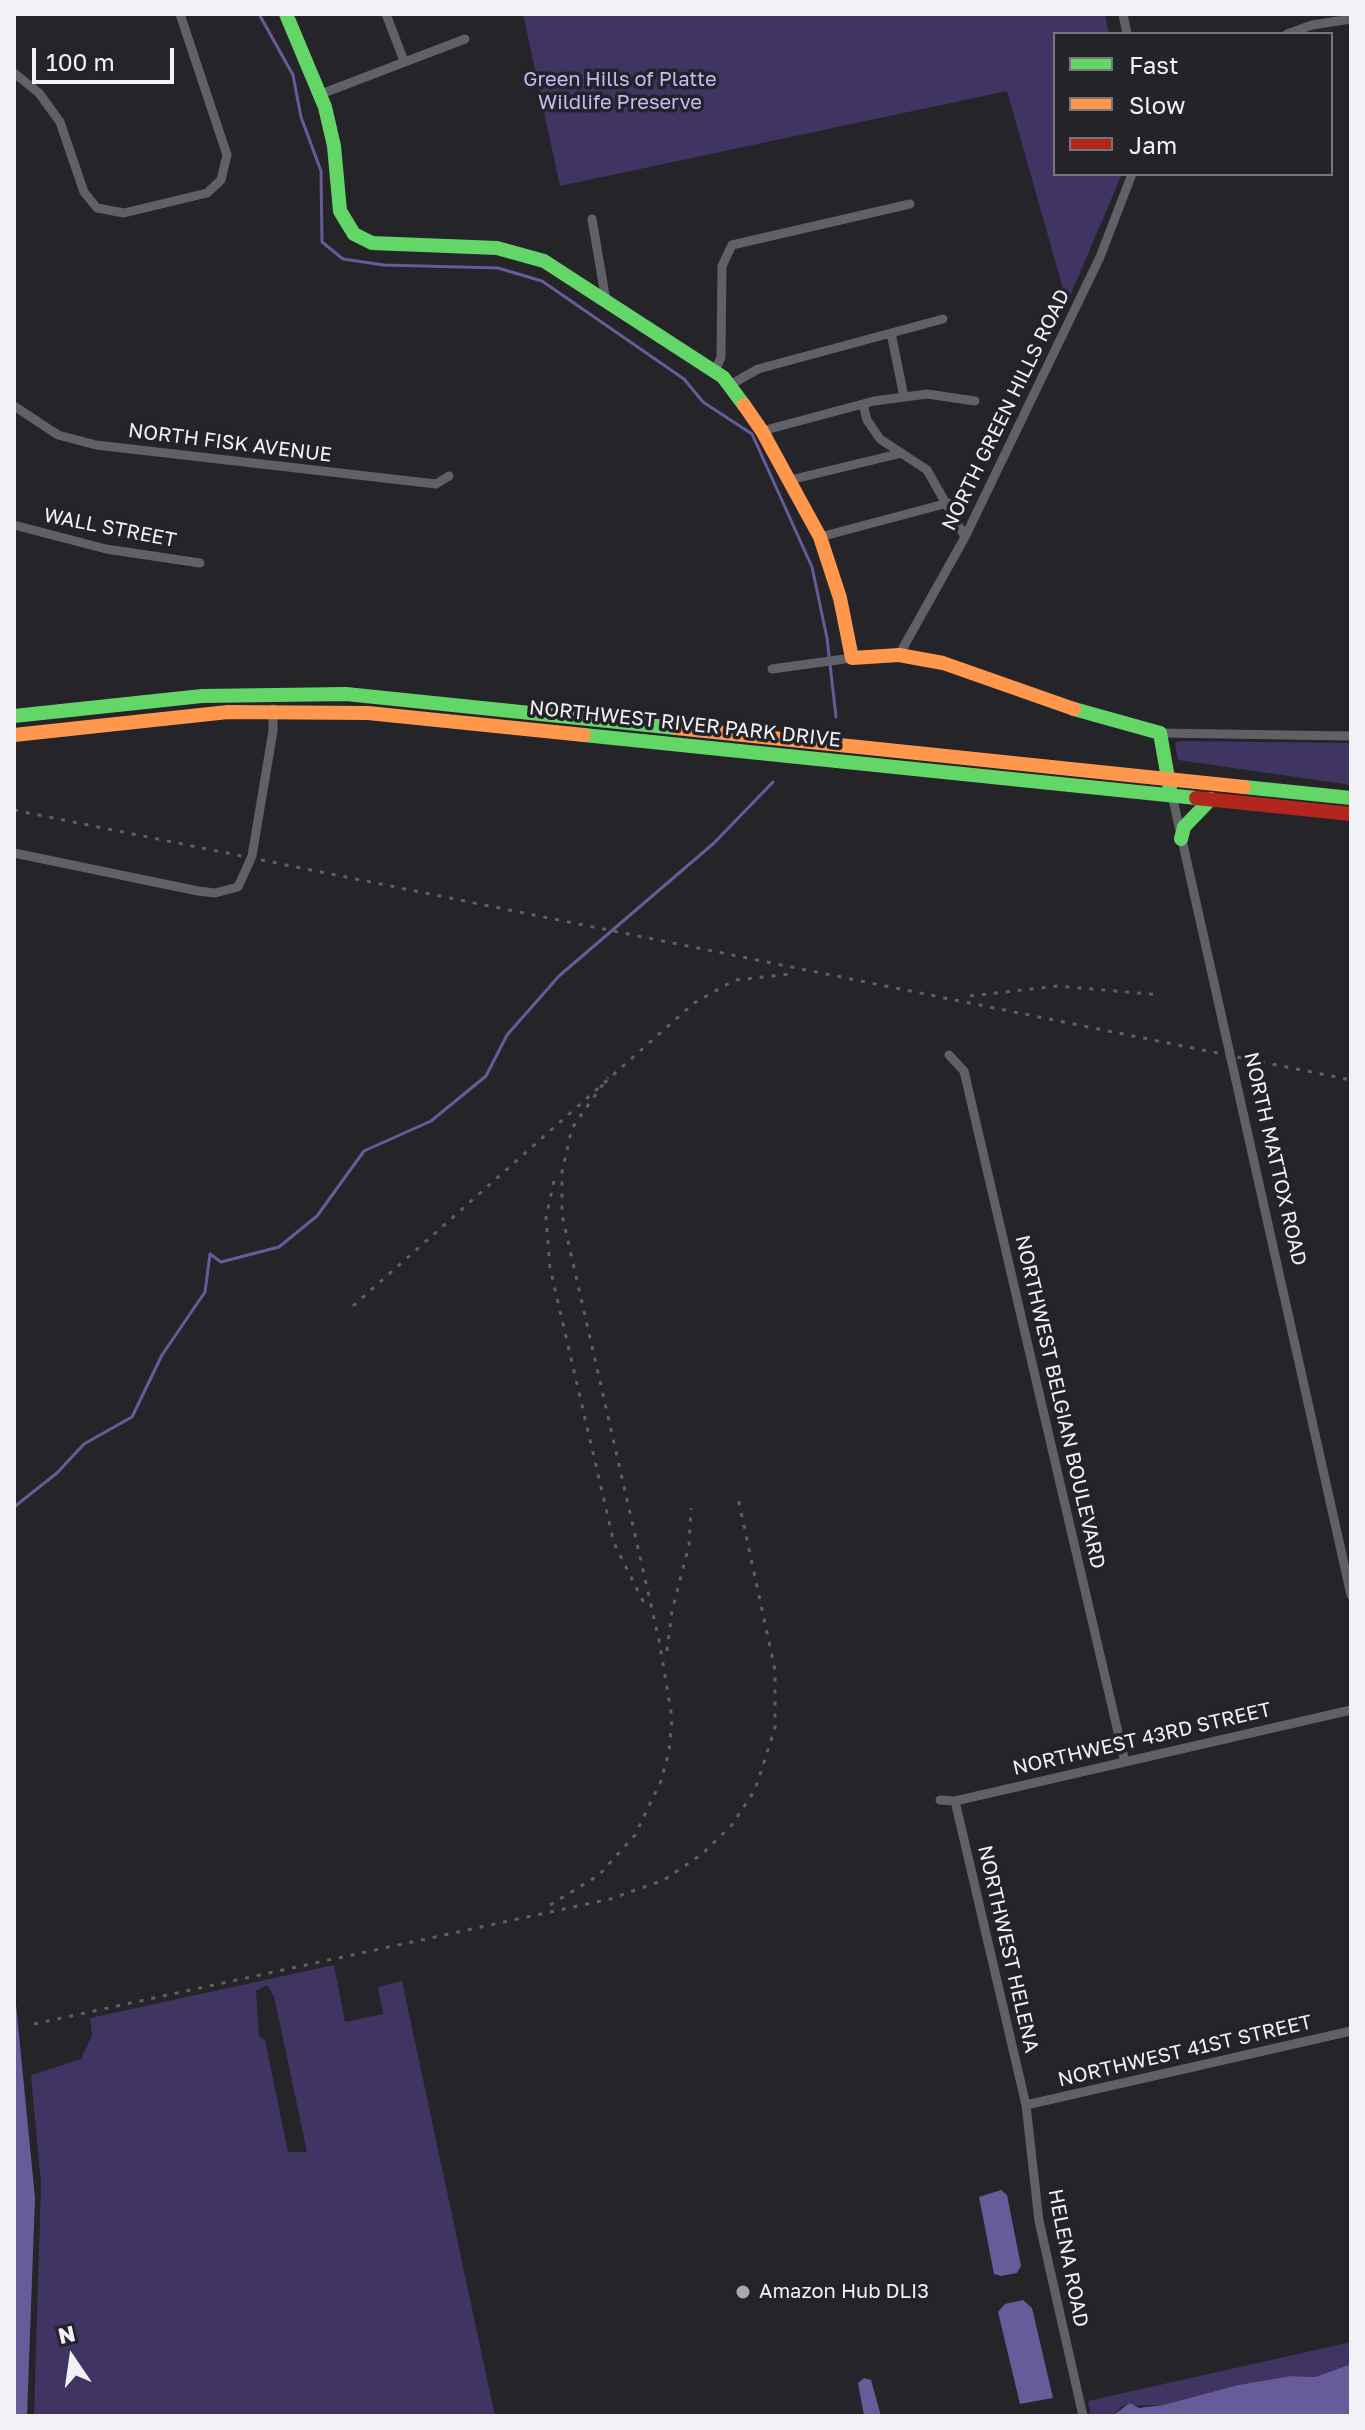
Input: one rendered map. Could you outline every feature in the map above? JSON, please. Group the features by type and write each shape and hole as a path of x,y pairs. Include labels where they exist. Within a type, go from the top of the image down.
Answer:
{"main road":[{"path":"286,14 321,94 334,146 340,211 354,234 372,243 497,248 544,261 715,371 730,385 762,431 820,537 840,598 847,659 906,656 943,663 1080,711 1160,733"},
{"name":"NORTHWEST RIVER PARK DRIVE","path":"14,716 145,701 273,694 394,697 1351,798"},
{"name":"NORTHWEST RIVER PARK DRIVE","path":"14,735 273,710 424,717 1351,814"},
{"path":"692,747 694,727"},
{"name":"NORTH MATTOX ROAD","path":"1160,733 1172,795"},
{"path":"1181,839 1184,827 1211,799"}],"street":[{"path":"14,73 39,93 60,122 84,192 97,208 124,213 193,197 212,190 223,177 227,155 180,14"},
{"path":"386,14 404,61"},
{"path":"1293,32 1312,25 1351,19"},
{"path":"321,94 465,39"},
{"name":"NORTH GREEN HILLS ROAD","path":"906,656 1100,257 1131,176"},
{"path":"715,371 721,357 722,266 725,254 732,245 910,204"},
{"path":"592,219 606,301"},
{"path":"730,385 758,369 943,319"},
{"path":"891,333 904,397"},
{"path":"762,431 863,404 904,397 927,394 975,401"},
{"path":"863,404 867,420 880,439 927,470 965,537"},
{"name":"NORTH FISK AVENUE","path":"14,406 58,435 96,445 436,484 449,476"},
{"path":"790,480 902,453"},
{"path":"820,537 948,503"},
{"name":"WALL STREET","path":"14,525 106,549 200,563"},
{"path":"772,669 847,659"},
{"path":"14,853 198,891 215,893 238,887 252,856 273,731 273,694"},
{"path":"1160,733 1351,736"},
{"name":"NORTH MATTOX ROAD","path":"1172,795 1351,1595"},
{"name":"NORTHWEST BELGIAN BOULEVARD","path":"949,1055 964,1071 1125,1762"},
{"name":"NORTHWEST 43RD STREET","path":"940,1800 955,1801 1351,1710"},
{"name":"NORTHWEST HELENA","path":"955,1801 1026,2105"},
{"name":"NORTHWEST 41ST STREET","path":"1026,2105 1351,2031"},
{"name":"HELENA ROAD","path":"1026,2105 1039,2221 1083,2416"}],"green space":[{"name":"Green Hills of Platte Wildlife Preserve","path":"523,14 1105,14 1109,32 1053,32 1053,176 1121,176 1067,303 1007,91 560,186"},
{"path":"1175,743 1351,743 1351,785 1178,760"},
{"path":"334,1965 345,2022 383,2014 378,1987 402,1981 495,2416 34,2416 41,2184 31,2075 81,2059 92,2035 90,2018","holes":["267,1985 274,1996 307,2152 288,2152 265,2040 259,2036 256,1991"]},
{"path":"1351,2342 1351,2364 1315,2377 1291,2376 1238,2385 1163,2405 1122,2406 1112,2416 1091,2416 1088,2401"}],"shaded area":[{"path":"14,1984 35,2198 27,2416 14,2416"},
{"path":"1001,2190 1007,2195 1021,2266 1017,2273 1001,2276 994,2274 979,2197"},
{"path":"1023,2300 1032,2308 1053,2398 1020,2404 998,2312 1005,2304"},
{"path":"1351,2364 1351,2416 1112,2416 1130,2403 1139,2408 1163,2405 1238,2385 1291,2376 1315,2377"},
{"path":"864,2378 871,2380 881,2416 864,2416 858,2383"}],"waterway":[{"path":"259,14 293,75 301,117 321,171 322,242 343,259 384,265 498,268 542,281 684,379 703,402 752,434 812,567 827,638 836,717"},
{"path":"14,1507 57,1473 84,1444 132,1417 162,1355 205,1292 210,1254 221,1262 279,1247 317,1216 364,1151 431,1121 486,1076 507,1035 559,976 714,843 773,782"}],"railway":[{"path":"14,810 1351,1080"},
{"path":"353,1306 694,1003 735,980 791,974"},
{"path":"970,996 1058,986 1161,995"},
{"path":"550,1905 599,1875 635,1835 661,1781 669,1751 672,1718 659,1640 562,1215 562,1172 572,1128 608,1077"},
{"path":"554,1181 546,1218 550,1268 614,1543 645,1605"},
{"path":"34,2024 610,1899 664,1880 702,1854 731,1826 755,1790 775,1728 775,1670 738,1498"},
{"path":"667,1651 672,1611 689,1545 691,1508"}],"traffic: fast":[{"path":"286,14 325,107 334,146 340,211 354,234 372,243 497,248 544,261 723,377 744,405"},
{"path":"14,716 202,696 346,694 676,728"},
{"path":"1074,709 1160,733 1170,789"},
{"path":"584,735 1196,798"},
{"path":"1244,787 1351,798"},
{"path":"1181,839 1184,827 1211,799"}],"traffic: slow":[{"path":"744,405 762,431 820,537 840,598 852,658 899,655 943,663 1074,709"},
{"path":"14,735 228,712 368,713 584,735"},
{"path":"676,728 1244,787"}],"traffic: jam":[{"path":"1196,798 1351,814"}],"place":[{"name":"Amazon Hub DLI3","path":"743,2292"}]}
